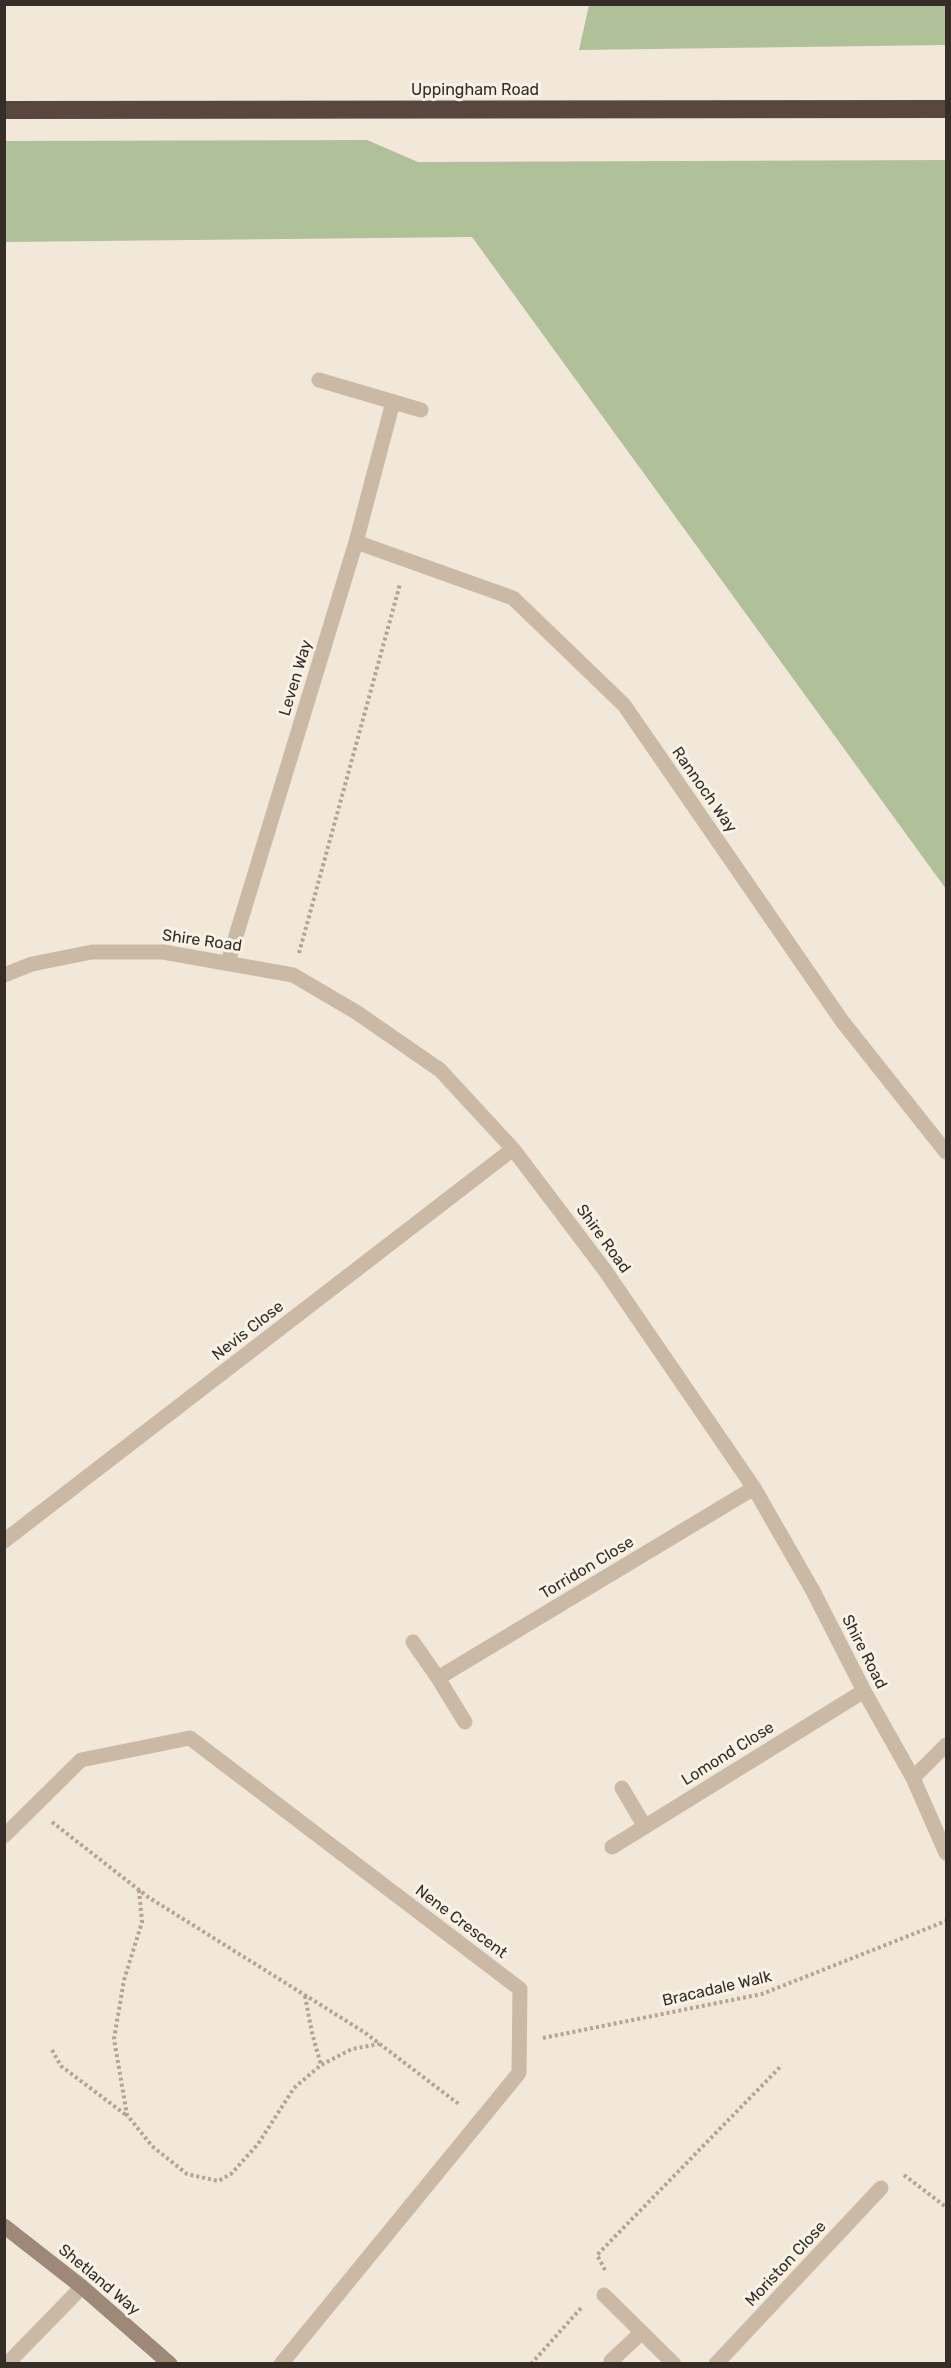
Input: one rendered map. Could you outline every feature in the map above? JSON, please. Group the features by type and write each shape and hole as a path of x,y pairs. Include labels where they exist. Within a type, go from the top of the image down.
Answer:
{"highway":[{"name":"Uppingham Road","path":"4,110 946,109"}],"street":[{"path":"319,380 421,410"},
{"name":"Leven Way","path":"228,962 356,542 393,402"},
{"name":"Rannoch Way","path":"356,542 513,598 624,705 842,1021 946,1152"},
{"name":"Shire Road","path":"4,975 32,964 92,952 163,952 293,975 356,1012 440,1070 513,1149 604,1269 754,1488 813,1591 864,1691 913,1778 946,1853"},
{"name":"Nevis Close","path":"4,1541 513,1149"},
{"name":"Torridon Close","path":"438,1678 754,1488"},
{"path":"412,1642 465,1722"},
{"name":"Lomond Close","path":"612,1847 864,1691"},
{"name":"Nene Crescent","path":"4,1836 81,1760 190,1738 520,1989 519,2073 281,2364"},
{"path":"913,1778 946,1745"},
{"path":"622,1788 645,1827"},
{"name":"Moriston Close","path":"716,2364 881,2188"},
{"name":"Shetland Way","path":"4,2226 82,2287 170,2364"},
{"path":"7,2364 82,2287"},
{"path":"604,2295 674,2364"},
{"path":"611,2361 642,2332"}],"path":[{"path":"293,975 407,560"},
{"path":"33,1807 139,1890 379,2044 479,2120"},
{"path":"127,2115 114,2039 124,1980 142,1922 139,1890"},
{"name":"Bracadale Walk","path":"519,2043 762,1994 946,1921"},
{"path":"305,1995 321,2065"},
{"path":"52,2050 61,2066 127,2115 152,2146 187,2174 218,2181 231,2174 258,2144 294,2088 321,2065 352,2049 379,2044"},
{"path":"531,2364 592,2296 604,2295 606,2273 597,2256 782,2065"},
{"path":"881,2188 899,2172 946,2207"}],"green space":[{"path":"589,5 946,5 946,45 579,50"},
{"path":"367,140 418,162 946,160 946,889 472,237 5,242 5,141"}]}
